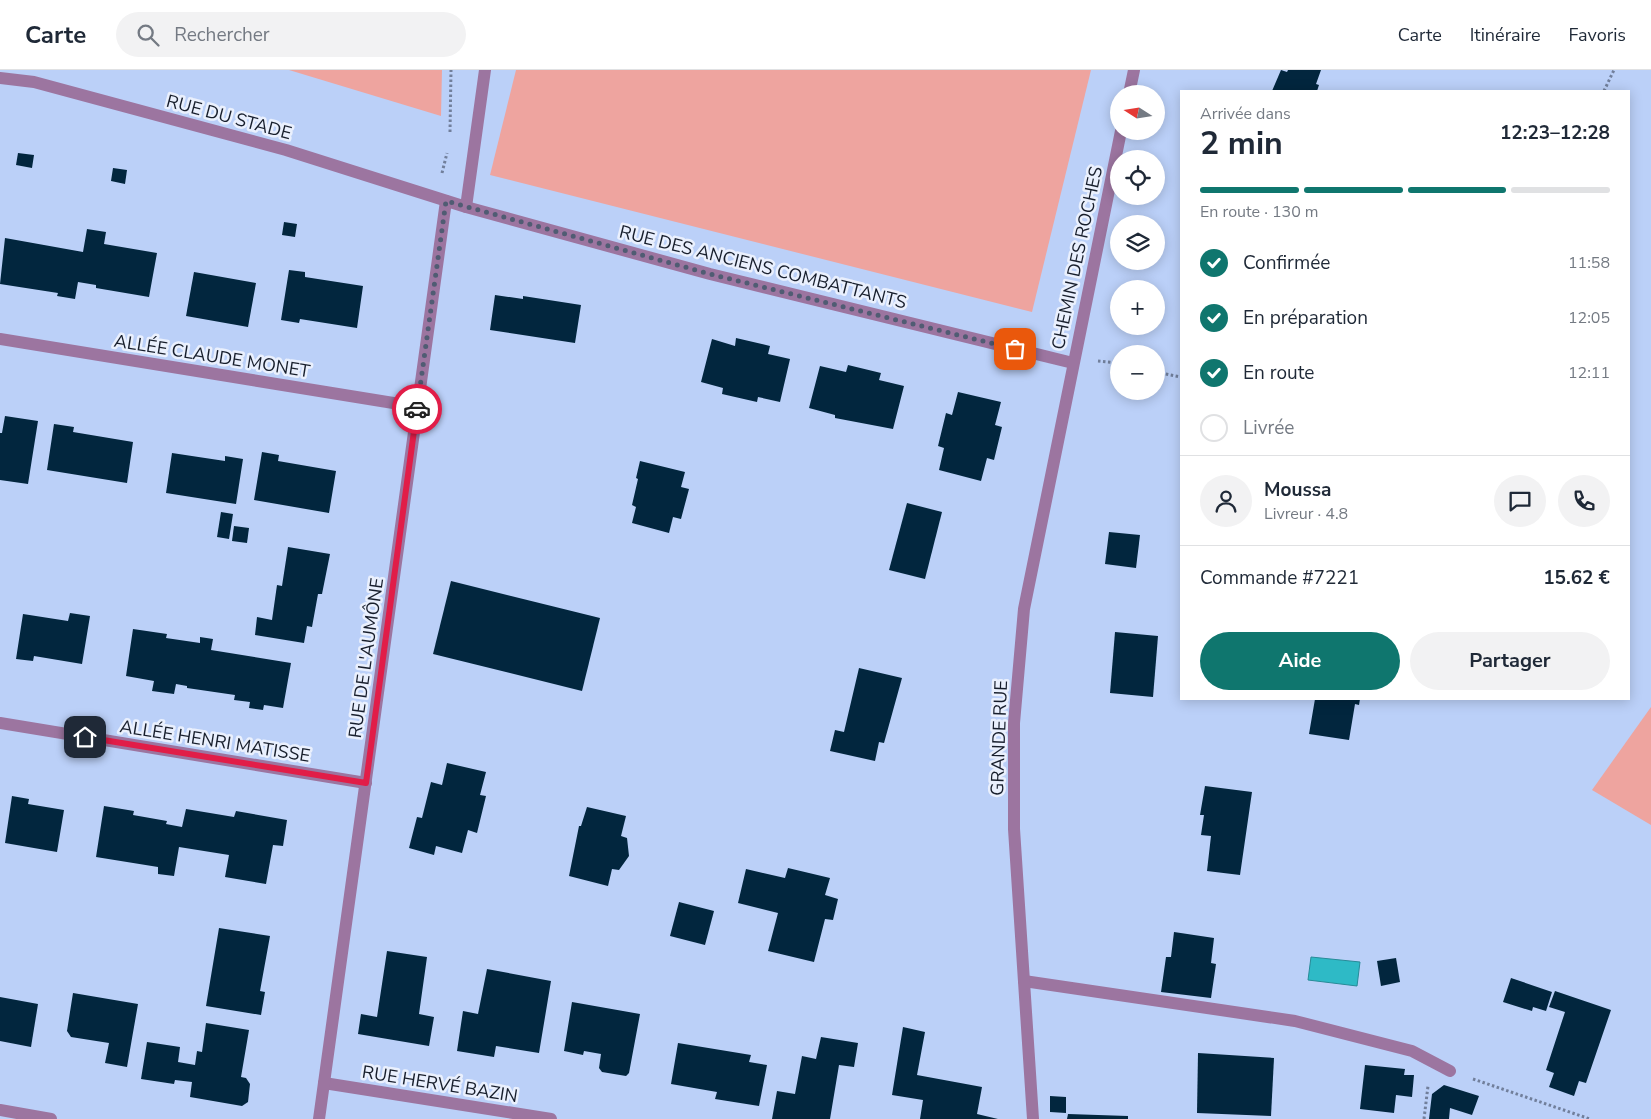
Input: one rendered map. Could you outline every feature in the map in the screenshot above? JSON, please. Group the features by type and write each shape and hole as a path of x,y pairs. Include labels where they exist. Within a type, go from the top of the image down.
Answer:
{"street":[{"path":"466,207 485,70"},
{"path":"1131,85 1134,70"},
{"name":"RUE DU STADE","path":"0,78 34,82 277,148 446,201"},
{"name":"CHEMIN DES ROCHES","path":"1073,363 1119,140"},
{"name":"RUE DES ANCIENS COMBATTANTS","path":"446,201 710,274 1073,363"},
{"name":"RUE DE L'AUMÔNE","path":"319,1119 446,201"},
{"name":"ALLÉE CLAUDE MONET","path":"0,339 418,407"},
{"name":"GRANDE RUE","path":"1033,1119 1014,829 1014,723 1024,609 1073,363"},
{"name":"ALLÉE HENRI MATISSE","path":"0,723 366,783"},
{"path":"1024,981 1295,1021 1412,1051 1450,1071"},
{"name":"RUE HERVÉ BAZIN","path":"324,1083 551,1119"},
{"path":"0,1110 51,1119"}],"path":[{"path":"450,135 451,70"},
{"path":"1604,90 1614,70"},
{"path":"442,173 448,151"},
{"path":"1165,374 1180,377"},
{"path":"1424,1119 1426,1087 1450,1071 1590,1119"}],"shaded area":[{"path":"289,70 442,70 441,116"},
{"path":"516,70 1091,70 1032,312 490,175"},
{"path":"1651,707 1651,825 1592,790"},
{"path":"1311,957 1360,962 1357,986 1308,980"}],"building":[{"path":"1281,70 1287,72 1288,70 1321,70 1316,84 1319,85 1317,90 1272,90"},
{"path":"18,153 34,155 32,168 16,165"},
{"path":"113,168 127,170 125,184 111,181"},
{"path":"284,222 297,224 295,237 282,235"},
{"path":"87,229 106,232 104,244 157,253 149,297 96,288 96,285 78,282 75,299 57,296 58,293 0,284 5,238 83,252"},
{"path":"289,270 305,272 305,277 363,286 357,328 300,319 299,323 281,320"},
{"path":"194,272 256,283 248,327 186,316"},
{"path":"495,295 523,299 523,296 581,305 575,343 490,330"},
{"path":"736,338 770,346 768,354 790,359 780,402 758,397 757,402 722,394 723,388 701,382 712,339 735,346"},
{"path":"848,365 881,373 879,380 904,386 893,429 835,418 835,415 809,408 820,366 846,372"},
{"path":"958,392 1001,402 995,425 1002,427 994,460 987,458 981,481 939,470 944,448 938,446 946,413 952,415"},
{"path":"5,416 38,421 28,484 0,480 0,433 2,433"},
{"path":"54,424 74,427 73,432 133,442 127,483 47,470"},
{"path":"262,452 279,455 278,461 336,471 329,513 254,500"},
{"path":"172,453 225,461 225,456 243,459 236,504 166,493"},
{"path":"640,461 685,472 681,487 689,489 681,519 673,517 669,533 632,523 636,507 632,505"},
{"path":"907,503 942,512 925,579 889,570"},
{"path":"221,512 233,514 229,539 217,537"},
{"path":"234,526 249,528 247,543 232,541"},
{"path":"1109,532 1140,535 1136,568 1105,564"},
{"path":"288,547 330,554 322,594 318,594 312,627 307,626 304,643 255,635 257,617 272,620 277,585 282,586"},
{"path":"451,581 600,618 582,691 433,654"},
{"path":"70,613 90,616 82,664 34,656 33,661 16,659 23,614 68,621"},
{"path":"133,629 167,634 166,638 200,643 200,637 213,639 211,650 291,663 283,708 264,705 263,710 249,708 250,702 234,700 235,695 187,688 187,686 176,684 174,694 152,691 154,681 126,676"},
{"path":"1115,632 1158,636 1153,697 1110,693"},
{"path":"859,668 902,678 884,743 879,742 875,761 830,751 835,730 844,732"},
{"path":"1315,700 1360,700 1359,705 1355,704 1349,740 1309,734"},
{"path":"447,763 486,772 480,795 486,796 477,833 468,830 462,853 436,846 434,855 409,848 417,817 422,818 431,782 442,785"},
{"path":"1205,786 1252,792 1240,875 1207,871 1211,836 1201,835 1204,815 1200,815"},
{"path":"12,796 29,799 28,804 64,810 57,852 5,843"},
{"path":"104,806 134,811 133,815 167,821 166,824 182,827 186,809 234,817 236,811 287,820 283,846 273,845 266,884 225,877 229,855 179,847 174,876 158,874 158,867 96,857"},
{"path":"587,807 626,816 621,836 627,838 629,856 619,870 612,869 608,886 569,876 579,826 581,826"},
{"path":"788,868 830,878 825,895 838,899 833,920 825,919 814,962 768,951 778,913 738,903 746,869 785,878"},
{"path":"679,902 714,911 705,945 670,936"},
{"path":"219,928 270,936 260,991 265,992 261,1015 206,1006"},
{"path":"1174,932 1214,938 1211,963 1216,964 1211,998 1161,992 1166,957 1171,957"},
{"path":"387,951 427,957 419,1014 434,1017 429,1046 358,1034 361,1014 377,1017"},
{"path":"1396,958 1400,982 1381,986 1377,961"},
{"path":"487,969 551,981 539,1053 496,1046 494,1057 457,1051 463,1011 478,1014"},
{"path":"1511,978 1552,992 1546,1011 1533,1007 1532,1011 1503,1002"},
{"path":"1555,991 1611,1010 1586,1083 1579,1081 1574,1096 1549,1087 1554,1073 1546,1070 1565,1012 1549,1007"},
{"path":"73,993 138,1004 127,1067 105,1063 109,1043 71,1037 67,1031"},
{"path":"0,997 38,1004 31,1047 0,1041"},
{"path":"572,1002 640,1014 629,1073 626,1076 602,1072 599,1068 601,1054 584,1051 583,1055 564,1051"},
{"path":"206,1023 249,1030 241,1077 246,1078 250,1084 248,1102 242,1106 190,1097 192,1082 175,1080 174,1084 141,1079 147,1042 180,1047 178,1062 195,1065 197,1051 202,1052"},
{"path":"903,1027 925,1032 917,1075 982,1087 977,1114 998,1119 920,1119 923,1100 892,1095"},
{"path":"821,1037 858,1043 854,1067 839,1065 830,1119 772,1119 777,1091 795,1094 802,1056 816,1059"},
{"path":"678,1043 751,1055 749,1062 767,1065 759,1106 715,1099 717,1092 671,1084"},
{"path":"1198,1053 1274,1058 1271,1116 1197,1113"},
{"path":"1365,1065 1405,1069 1404,1075 1414,1075 1412,1097 1396,1095 1394,1113 1360,1109"},
{"path":"1444,1085 1479,1096 1472,1115 1450,1108 1449,1119 1429,1119 1432,1094"},
{"path":"1050,1096 1066,1097 1066,1113 1050,1112"},
{"path":"1068,1114 1128,1116 1128,1119 1067,1119"}],"way so far":[{"path":"417,409 446,201 710,274 1015,349"}],"route":[{"path":"85,737 366,783 417,409"}]}
